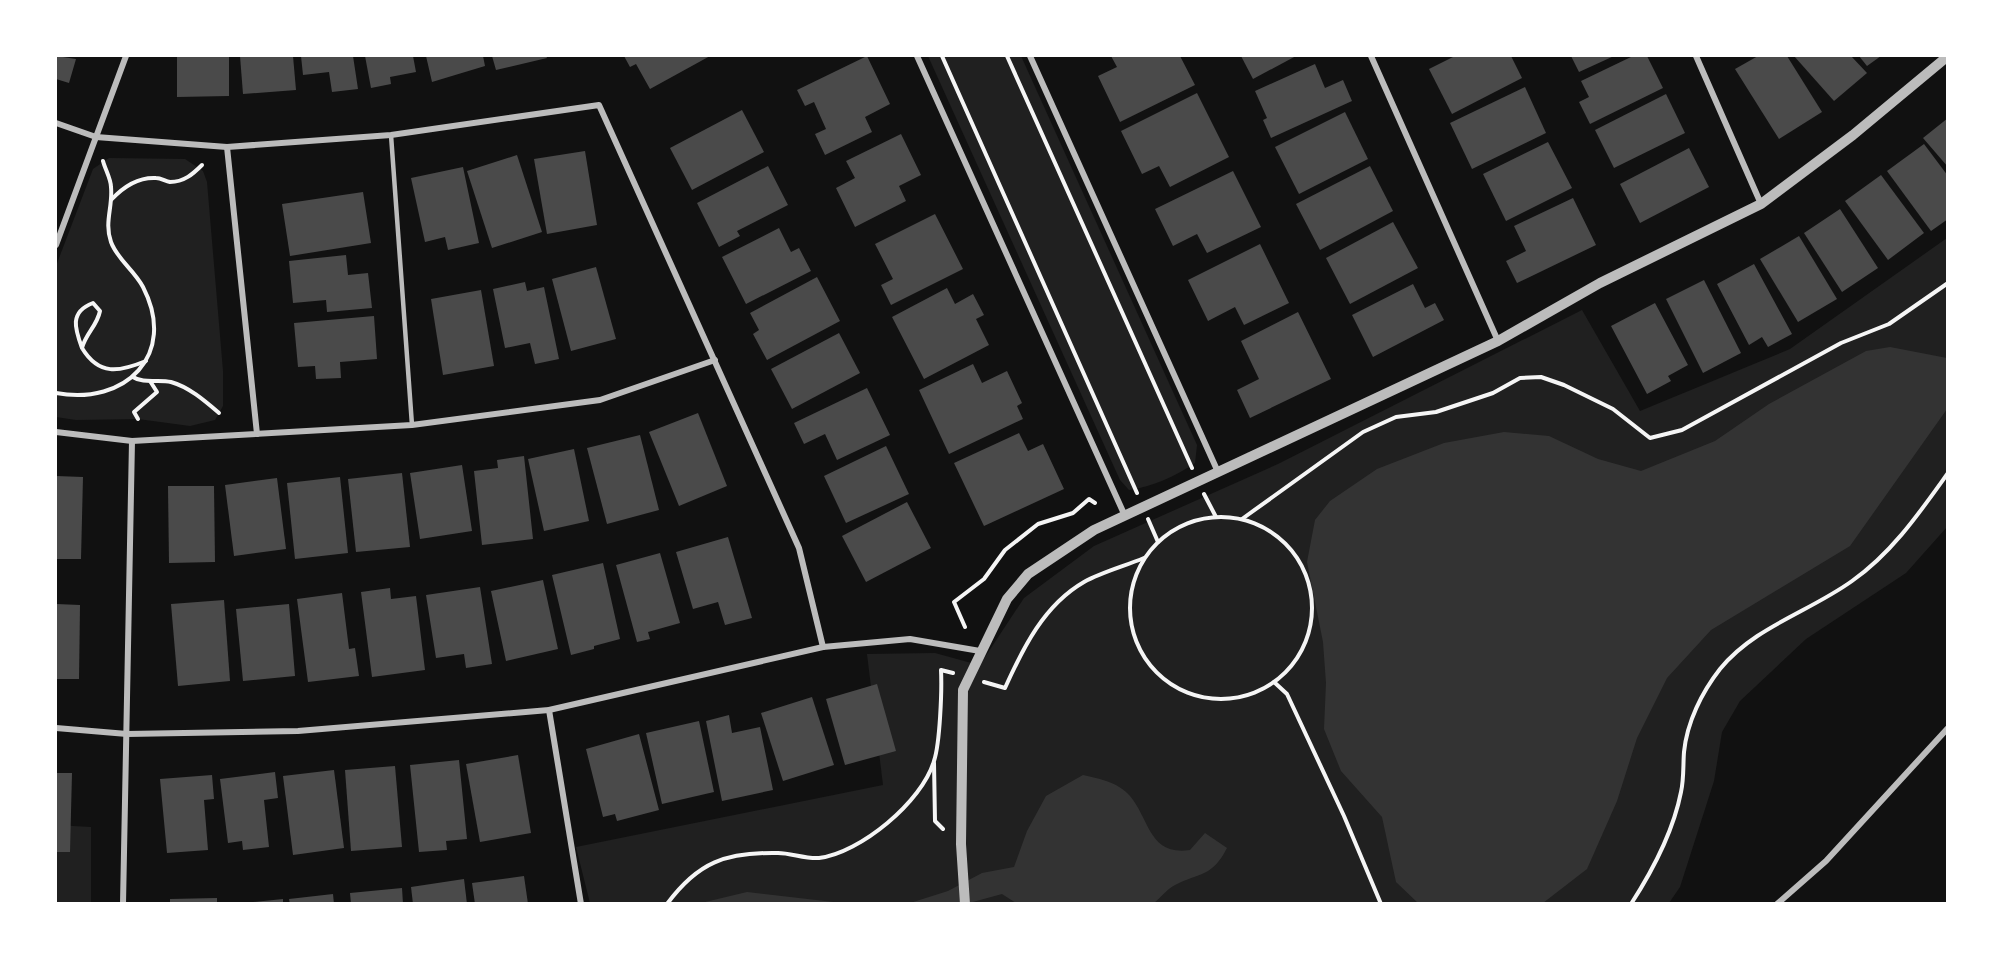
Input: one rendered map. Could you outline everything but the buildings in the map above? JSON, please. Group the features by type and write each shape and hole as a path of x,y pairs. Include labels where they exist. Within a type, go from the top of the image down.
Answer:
{"street":[{"path":"56,245 126,56"},
{"path":"917,56 1125,516"},
{"path":"1030,56 1218,472"},
{"path":"1371,56 1498,340"},
{"path":"1696,56 1761,204"},
{"path":"965,903 961,844 963,690 1006,599 1028,574 1094,530 1498,340 1600,283 1761,204 1854,135 1947,56"},
{"path":"56,123 96,137 227,147 391,135 599,105 799,548 823,647"},
{"path":"227,147 257,434"},
{"path":"56,432 132,441 412,425 600,400 716,360"},
{"path":"123,903 132,441"},
{"path":"56,728 127,734 298,731 549,710 823,647 910,639 980,651"},
{"path":"549,710 581,903"},
{"path":"1777,903 1826,861 1947,728"}],"lane":[{"path":"391,135 412,425"}],"path":[{"path":"942,56 1158,542"},
{"path":"1007,56 1216,517"},
{"path":"56,393 85,396 111,391 133,377 146,360 154,341 151,315 143,287 111,244 106,227 111,186 96,137"},
{"path":"110,200 122,188 139,180 156,178 171,182 191,177 202,165"},
{"path":"1242,519 1260,504 1293,485 1364,432 1396,417 1436,412 1493,393 1520,378 1541,377 1564,385 1613,409 1650,438 1682,430 1841,343 1889,324 1947,283"},
{"path":"82,348 85,336 98,322 100,311 93,303 84,306 76,316 74,328 82,348 87,356 102,368 123,370 146,360"},
{"path":"133,377 138,380 170,382 189,390 219,414"},
{"path":"138,419 134,412 157,392 150,380"},
{"path":"1631,903 1650,874 1668,836 1681,792 1684,748 1696,707 1721,669 1755,636 1853,581 1904,535 1947,473"},
{"path":"965,627 954,602 984,579 1005,550 1038,524 1073,513 1089,499 1095,503"},
{"path":"943,827 935,821 934,762 942,689 941,670 1005,688 1025,644 1053,607 1083,582 1149,556 1158,542 1176,530 1216,517 1242,519 1269,530 1292,550 1306,576 1312,605 1308,634 1295,661 1274,682 1248,695 1221,699 1193,696 1168,683 1148,664 1134,639 1132,630 1129,612 1132,584 1144,558"},
{"path":"1274,682 1287,694 1344,816 1381,903"},
{"path":"667,903 685,879 724,857 779,853 816,858 835,855 885,828 916,792 934,762"}],"shaded area":[{"path":"928,56 1021,56 1197,445 1195,463 1188,468 1138,489 1129,490 1120,480"},
{"path":"109,158 185,159 203,171 207,182 223,371 223,406 215,420 190,426 138,419 76,420 56,417 56,266 93,169"},
{"path":"1947,238 1947,527 1906,573 1806,639 1740,701 1722,732 1714,781 1680,887 1669,903 590,903 576,847 883,785 867,654 935,653 975,664 966,686 1024,598 1094,546 1278,464 1582,310 1640,411 1790,349"},
{"path":"1890,347 1947,358 1947,409 1850,546 1711,630 1667,678 1637,738 1617,801 1587,869 1543,903 1418,903 1396,882 1382,817 1341,771 1324,729 1326,683 1323,642 1307,562 1315,520 1330,501 1377,469 1444,443 1504,432 1549,436 1598,459 1641,471 1715,441 1769,404 1866,351"},
{"path":"1083,775 1108,782 1125,791 1137,805 1152,834 1166,847 1190,850 1205,833 1227,848 1211,869 1172,887 1154,903 1016,903 1002,894 969,903 907,904 948,891 982,873 1014,867 1027,831 1046,796"},
{"path":"56,825 91,827 91,903 56,903"},
{"path":"747,892 842,903 701,903"}]}
